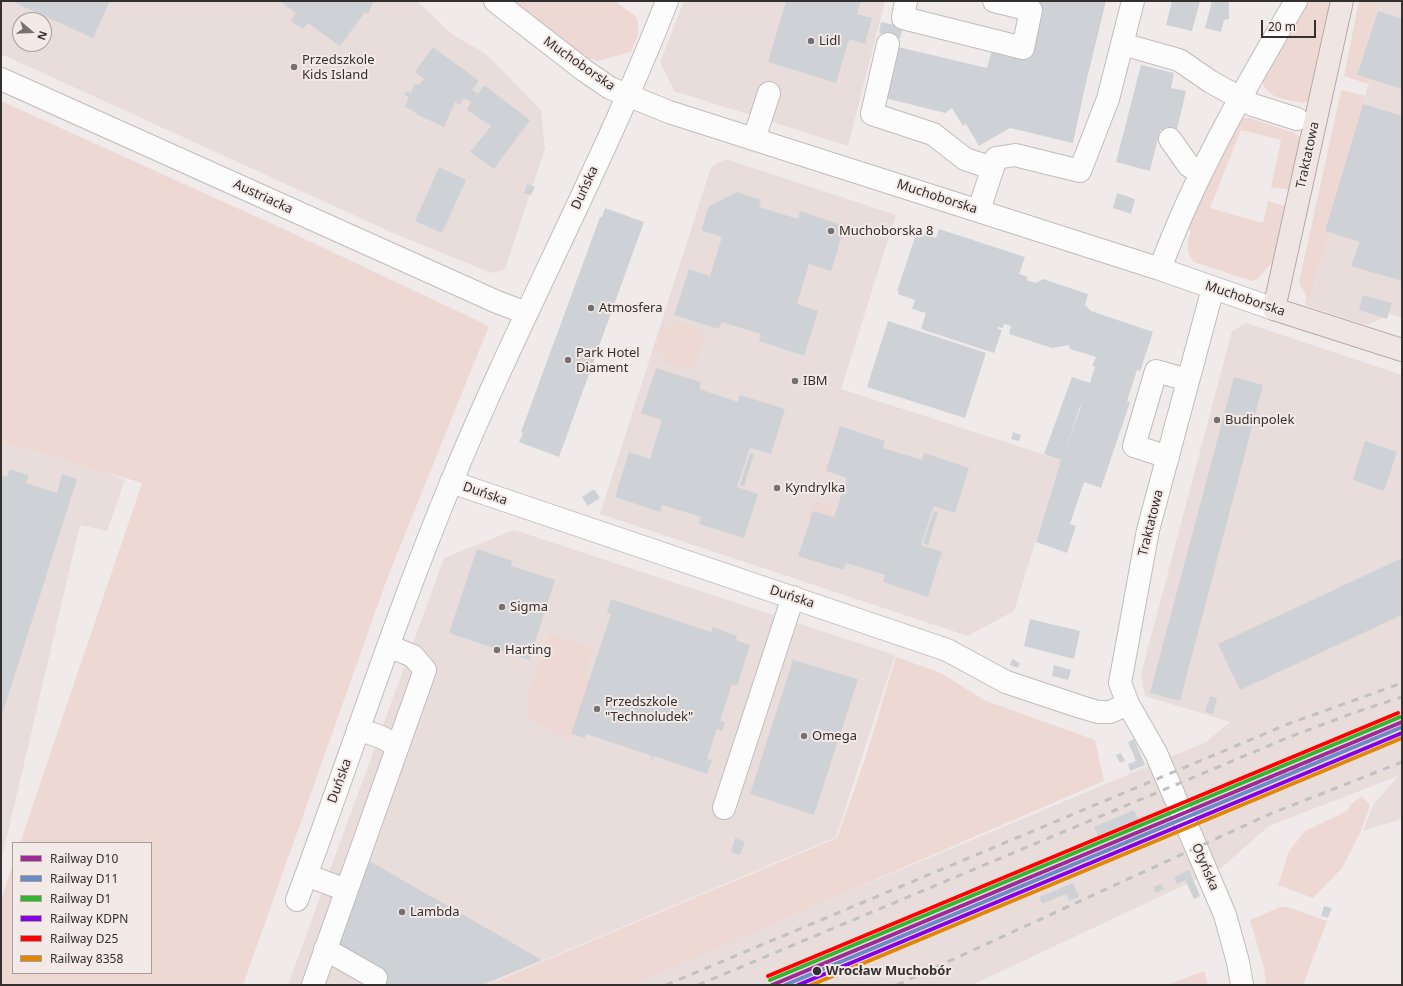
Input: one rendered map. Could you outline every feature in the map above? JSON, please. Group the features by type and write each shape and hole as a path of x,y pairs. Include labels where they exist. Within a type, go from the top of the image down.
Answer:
{"main road":[{"name":"Traktatowa","path":"1274,309 1342,1"},
{"name":"Muchoborska","path":"1274,309 1402,350"}],"street":[{"name":"Muchoborska","path":"495,1 590,74 610,88 628,97 669,112 1160,269 1274,309"},
{"path":"906,1 902,18 1023,48 1032,10 994,1"},
{"path":"979,210 996,158 1015,155 1080,171 1108,99 1134,1"},
{"path":"1160,269 1201,172 1239,98 1296,1"},
{"name":"Duńska","path":"297,900 388,646 451,482 526,313 628,97 664,2"},
{"path":"888,44 872,114 933,134 965,159 992,168"},
{"path":"1122,44 1178,60 1253,106 1297,119"},
{"name":"Austriacka","path":"1,79 174,146 486,297 526,313"},
{"path":"754,139 769,93"},
{"path":"1170,139 1189,166 1201,172"},
{"name":"Traktatowa","path":"1156,753 1128,704 1120,683 1148,530 1213,288"},
{"path":"1168,457 1134,446 1156,371 1188,380"},
{"name":"Duńska","path":"451,482 947,650 1006,682 1081,707 1098,712 1110,712 1128,704"},
{"path":"724,808 793,597"},
{"path":"313,985 425,670 413,656 388,646"},
{"path":"358,729 381,737 398,746"},
{"name":"Otyńska","path":"1156,753 1225,915 1236,955 1242,985"},
{"path":"306,875 346,890"},
{"path":"325,949 376,978"}],"shaded area":[{"path":"1,1 417,1 453,35 486,54 541,110 545,149 505,269 491,273 393,233 1,54"},
{"path":"509,1 615,1 635,16 638,22 638,35 631,52 597,61 592,58 590,61"},
{"path":"684,1 885,1 848,146 674,91 660,62"},
{"path":"1330,1 1311,96 1308,101 1303,103 1274,96 1265,88 1262,82 1307,2"},
{"path":"1359,1 1379,1 1357,75 1370,79 1368,84 1344,76"},
{"path":"1378,1 1402,1 1402,318 1387,313 1379,320 1365,325 1307,306 1330,233 1325,231 1370,79 1357,75"},
{"path":"1343,90 1365,96 1325,231 1330,233 1307,306 1305,304 1307,298 1299,282 1341,91"},
{"path":"1,101 290,232 489,326 387,579 243,985 1,985 1,900 12,867 12,974 152,974 152,842 20,842 142,483 21,447 1,444"},
{"path":"1250,118 1295,133 1300,137 1302,143 1292,190 1271,187 1281,140 1241,130 1210,208 1263,223 1268,201 1289,207 1275,266 1270,265 1258,278 1252,281 1194,262 1188,251 1191,231 1186,229 1239,120"},
{"path":"726,159 896,215 841,389 1061,460 1014,611 968,636 600,514 711,167"},
{"path":"675,321 698,329 697,332 704,335 703,337 705,338 696,366 694,365 693,367 686,365 685,369 662,361 664,354 653,350 662,325 672,329"},
{"path":"1246,323 1402,375 1402,819 1363,831 1373,805 1398,776 1269,826 1221,868 972,985 625,985 1206,742 1230,722 1145,696 1141,674 1232,331"},
{"path":"1,444 21,447 95,468 125,480 107,531 80,525 1,862"},
{"path":"814,500 833,505 830,516 813,511 809,523 807,523"},
{"path":"514,530 895,655 836,837 485,985 288,985 444,558"},
{"path":"549,634 594,649 584,677 590,679 570,741 528,717 529,708 525,705"},
{"path":"896,657 941,673 984,700 1095,740 1104,781 631,985 487,985 837,838 866,756"},
{"path":"1362,796 1370,805 1361,831 1342,868 1313,898 1278,885 1289,851 1305,831 1347,811 1352,803"},
{"path":"1280,907 1288,907 1327,921 1303,985 1266,985 1264,968 1250,920"},
{"path":"1204,971 1208,985 1167,985"}],"building":[{"path":"11,1 110,1 93,38 52,20 52,12 35,12"},
{"path":"279,1 374,1 368,14 365,12 340,46 308,23 303,29 295,24 291,20 296,13"},
{"name":"Lidl","path":"786,1 861,1 857,14 872,18 865,44 849,39 836,83 768,62"},
{"path":"1039,1 1106,1 1073,143 1010,128 979,146 966,124 963,126 952,108 945,113 885,98 898,47 987,68 992,49 1025,57"},
{"path":"1172,1 1200,1 1192,31 1166,25"},
{"path":"1212,1 1229,1 1229,19 1224,20 1221,32 1205,28"},
{"path":"1378,11 1402,19 1402,89 1357,75"},
{"path":"881,22 903,27 900,38 879,33"},
{"path":"433,47 479,81 472,90 478,94 484,85 530,120 494,169 470,152 491,126 467,110 471,102 464,98 460,105 455,102 444,127 416,114 417,113 405,107 409,97 404,95 406,91 411,93 415,84 419,85 424,79 415,72"},
{"path":"1141,65 1174,73 1171,88 1186,91 1176,134 1160,130 1150,171 1116,162"},
{"path":"1363,104 1402,116 1402,281 1351,266 1360,242 1325,231"},
{"path":"439,167 466,180 442,233 415,221"},
{"path":"527,184 535,187 531,195 524,193"},
{"path":"737,192 761,200 759,207 798,219 800,211 845,226 831,271 809,264 797,304 818,311 804,356 759,341 761,334 722,322 719,329 674,315 689,269 710,276 722,237 701,230 709,206"},
{"path":"1117,193 1135,199 1131,214 1113,208"},
{"path":"605,208 644,222 559,457 519,442 523,433 521,432 600,217 602,217"},
{"path":"939,229 1025,257 1019,274 1028,277 1026,280 1036,283 1043,279 1088,294 1085,305 1091,311 1153,332 1140,371 1137,370 1127,401 1130,402 1101,488 1084,482 1070,524 1076,526 1067,553 1036,542 1061,460 1044,454 1072,377 1090,383 1095,367 1092,366 1096,357 1070,349 1069,345 1052,348 1009,334 1011,326 1004,324 1003,328 998,327 998,329 1002,330 994,353 921,329 926,313 912,309 915,300 898,294 899,291 897,291 917,231 936,238","holes":["1080,406 1081,406 1065,450"]},
{"path":"1363,295 1392,303 1387,319 1359,310"},
{"path":"888,321 986,353 965,418 867,387"},
{"path":"656,368 701,382 699,389 738,402 740,395 785,409 771,454 750,448 737,487 758,494 744,538 699,524 701,517 662,505 660,512 615,497 629,452 650,459 662,420 641,413"},
{"path":"1234,377 1263,385 1180,701 1150,693"},
{"path":"840,426 885,441 883,448 922,460 924,453 969,468 955,513 934,506 921,545 942,552 928,597 883,582 885,575 846,563 843,570 798,556 813,511 834,517 847,478 826,471"},
{"path":"1013,432 1021,435 1019,441 1011,439"},
{"path":"1365,441 1397,452 1384,491 1353,480"},
{"path":"750,453 754,454 744,486 740,485"},
{"path":"10,469 29,475 26,483 57,493 62,474 77,479 1,718 1,475 7,477"},
{"path":"594,489 600,498 588,506 582,497"},
{"path":"934,511 938,512 928,545 923,543"},
{"name":"Sigma","path":"477,549 512,561 511,566 555,580 529,660 449,633"},
{"path":"1402,558 1402,615 1240,690 1218,644"},
{"path":"611,599 711,632 713,627 737,636 736,640 750,645 737,686 732,684 720,721 725,722 722,731 717,729 707,759 712,760 707,774 654,756 653,760 651,759 652,756 586,734 585,738 571,734 611,614 607,613"},
{"path":"1030,619 1080,631 1074,659 1024,646"},
{"path":"1012,659 1020,663 1018,668 1010,665"},
{"name":"Omega","path":"793,660 858,679 814,815 750,794"},
{"path":"1054,665 1071,670 1068,680 1052,676"},
{"path":"1210,696 1217,698 1213,714 1205,712"},
{"path":"1134,739 1145,765 1130,771 1128,764 1136,761 1128,742"},
{"path":"1121,753 1125,761 1120,763 1116,755"},
{"path":"1134,810 1141,825 1131,829 1128,823 1098,836 1094,827"},
{"path":"735,838 745,842 740,855 731,852"},
{"name":"Lambda","path":"364,858 542,960 482,985 376,985 333,944"},
{"path":"1189,870 1200,896 1194,899 1185,880 1177,884 1174,877"},
{"path":"1073,883 1079,897 1069,901 1066,894 1042,904 1039,897"},
{"path":"1161,884 1164,889 1155,893 1153,887"},
{"path":"1324,906 1332,908 1328,918 1321,916"}],"railway":[{"path":"666,985 1288,724 1402,683"},
{"path":"698,985 1292,736 1356,712 1402,697"},
{"path":"1214,800 1402,728"},
{"path":"897,985 1270,814 1402,762"}],"rail line":[{"name":"D25","path":"768,976 1398,713"},
{"name":"D1","path":"770,980 1400,717"},
{"name":"D10","path":"772,985 1402,722"},
{"name":"D11","path":"785,985 1402,727"},
{"name":"KDPN","path":"798,985 1402,733"},
{"name":"8358","path":"811,985 1402,738"}],"place":[{"name":"Lidl","path":"811,41"},
{"name":"Przedszkole Kids Island","path":"294,67"},
{"name":"Muchoborska 8","path":"831,231"},
{"name":"Atmosfera","path":"591,308"},
{"name":"Park Hotel Diament","path":"568,360"},
{"name":"IBM","path":"795,381"},
{"name":"Budinpolek","path":"1217,420"},
{"name":"Kyndrylka","path":"777,488"},
{"name":"Sigma","path":"502,607"},
{"name":"Harting","path":"497,650"},
{"name":"Przedszkole \"Technoludek\"","path":"597,709"},
{"name":"Omega","path":"804,736"},
{"name":"Lambda","path":"402,912"},
{"name":"Wrocław Muchobór","path":"817,971"}]}
